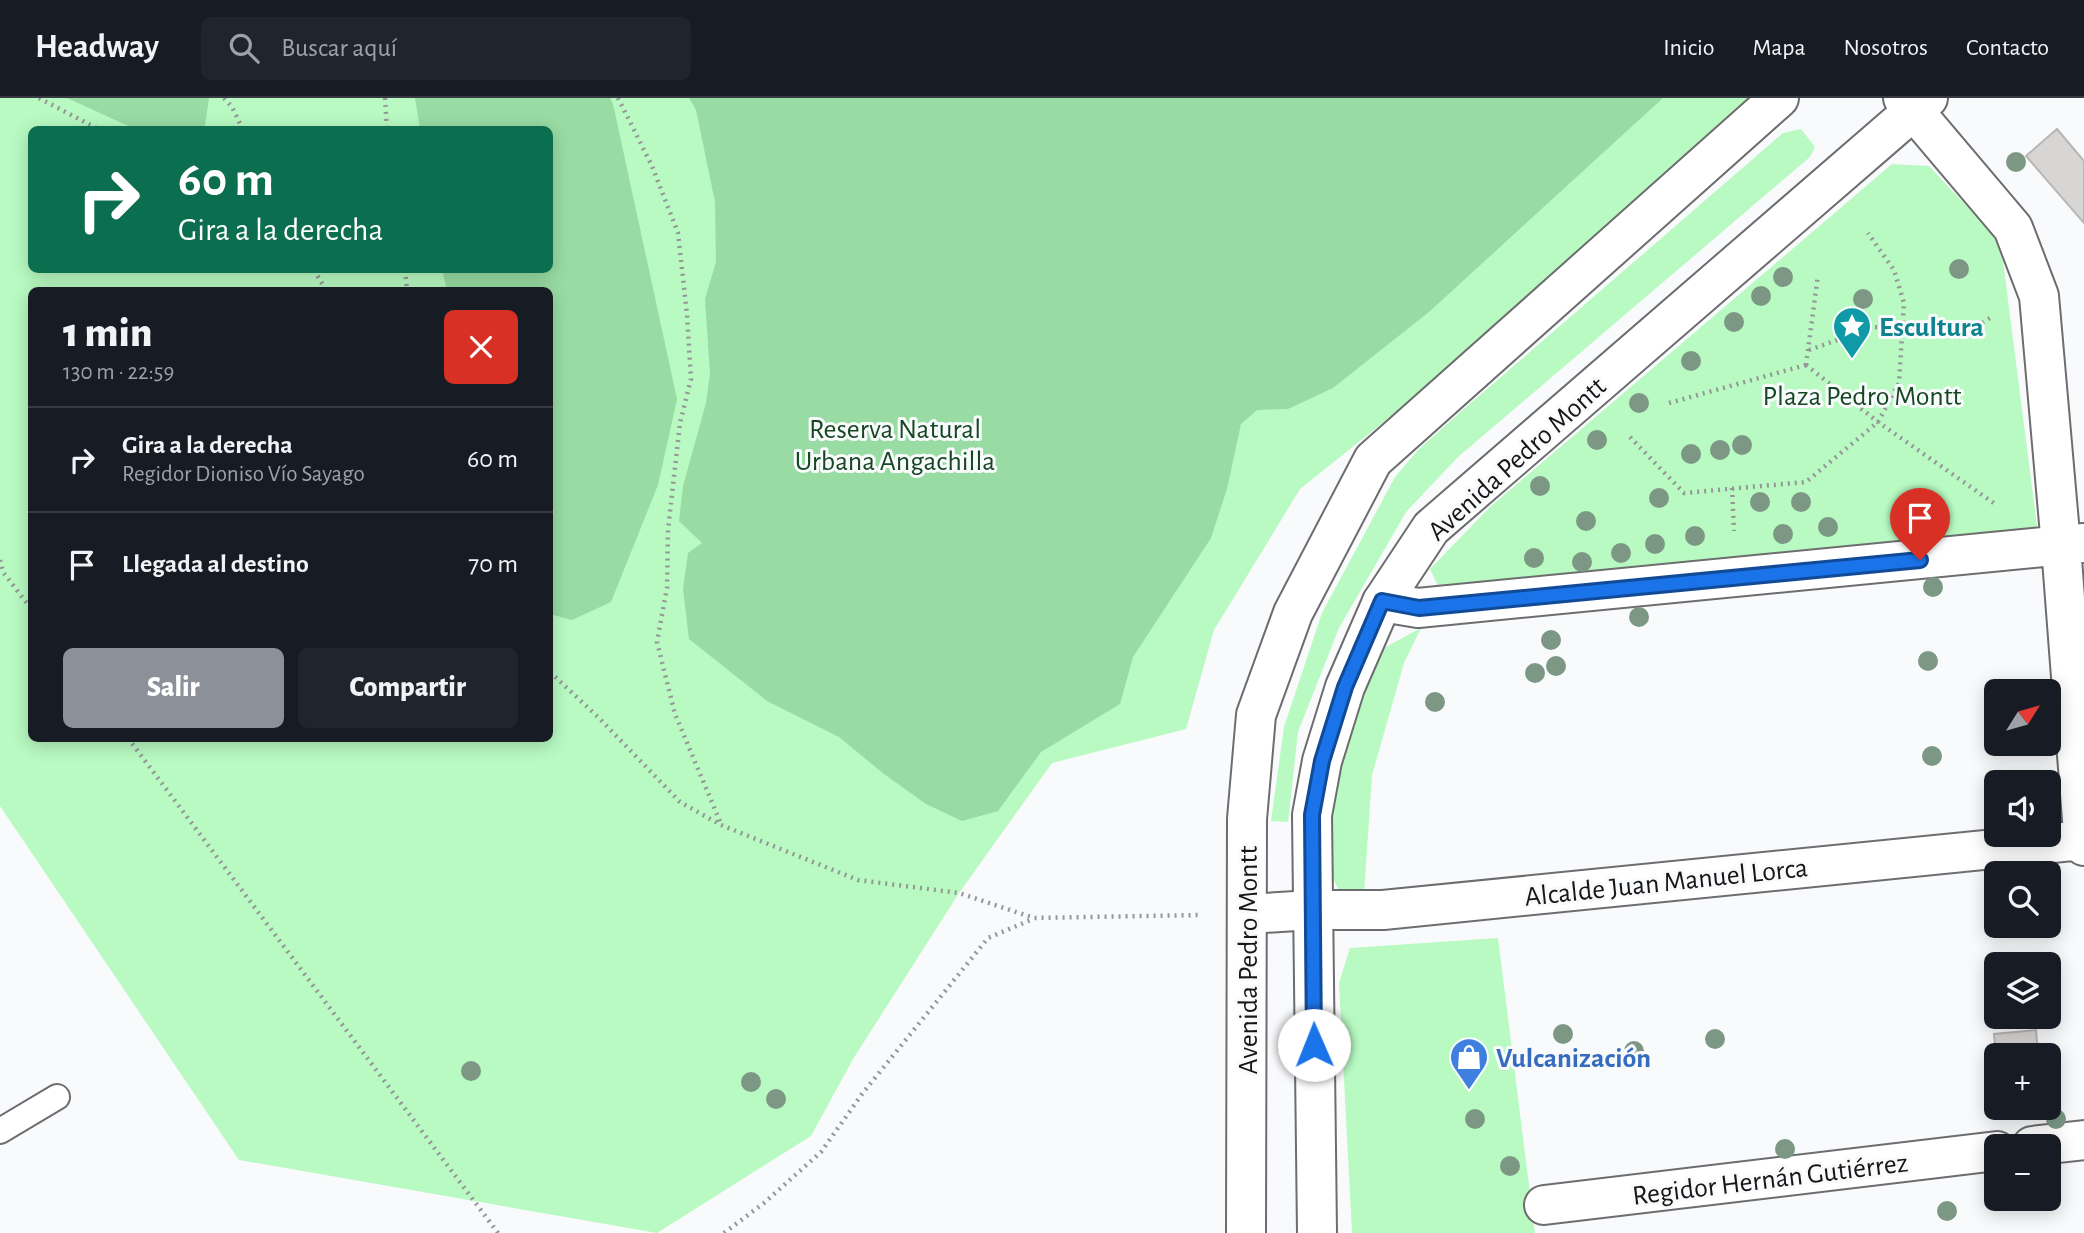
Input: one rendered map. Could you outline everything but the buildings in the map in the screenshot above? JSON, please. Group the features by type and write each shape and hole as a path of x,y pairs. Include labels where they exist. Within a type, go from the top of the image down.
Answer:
{"street":[{"name":"Avenida Pedro Montt","path":"1247,1233 1247,819 1256,715 1293,613 1373,460 1779,98"},
{"name":"Avenida Pedro Montt","path":"1317,1233 1312,815 1322,761 1345,687 1382,601 1431,528 1915,102"},
{"path":"1915,102 2012,228 2039,296 2073,545 2084,846"},
{"path":"1382,601 1419,608 2073,545"},
{"name":"Alcalde Juan Manuel Lorca","path":"1248,914 1312,910 1383,910 2084,840"},
{"path":"2061,1143 2084,1140"},
{"name":"Regidor Hernán Gutiérrez","path":"1544,1205 1984,1152"}],"lane":[{"path":"0,1131 57,1097"}],"path":[{"path":"39,98 92,126"},
{"path":"224,98 232,107 241,126"},
{"path":"385,98 387,126"},
{"path":"618,98 652,166 678,233 691,379 680,423 668,530 667,588 657,642 675,714 721,825"},
{"path":"1630,437 1685,494 1806,482 1878,422 1899,383 1904,303 1894,270 1868,233"},
{"path":"1806,365 1818,275"},
{"path":"1808,349 1874,327 1961,337 1999,313"},
{"path":"1806,365 1878,422 2002,509"},
{"path":"1669,403 1806,365"},
{"path":"0,560 3,572 28,605"},
{"path":"553,675 680,802 721,825 858,880 959,893 1034,918 1248,914"},
{"path":"131,742 498,1233"},
{"path":"724,1233 764,1203 821,1153 862,1094 988,938 1034,918"}],"green space":[{"name":"Reserva Natural Urbana Angachilla","path":"0,98 1753,98 1522,311 1300,489 1214,630 1186,729 1052,763 959,893 853,1059 811,1136 657,1233 239,1160 0,806"},
{"path":"67,98 209,98 204,126 128,126"},
{"path":"415,98 610,98 613,104 677,399 658,485 611,602 572,620 553,615 553,287 446,287 443,273 553,273 553,126 420,126"},
{"path":"689,98 1663,98 1429,312 1333,388 1288,409 1257,410 1241,424 1227,489 1211,538 1133,657 1120,704 1041,752 998,811 962,821 926,804 839,737 767,701 689,639 683,589 688,553 702,543 679,521 683,486 706,403 710,374 705,299 716,262 715,202 696,110"},
{"path":"1801,129 1815,147 1810,157 1458,457 1406,512 1339,628 1298,732 1288,822 1271,821 1284,727 1322,613 1395,477 1418,450 1465,408 1783,133"},
{"name":"Plaza Pedro Montt","path":"1892,164 1929,166 1993,234 2003,261 2038,534 1443,597 1430,569 1490,507"},
{"path":"1421,628 1404,663 1372,775 1364,894 1339,891 1321,853 1343,754 1380,650"},
{"path":"1498,938 1535,1233 1352,1233 1339,983 1350,948"}],"place":[{"name":"Escultura","path":"1852,360"},
{"name":"Vulcanización","path":"1469,1091"}],"route":[{"path":"1314,1045 1312,815 1322,761 1345,687 1382,601 1419,608 1920,560"}]}
